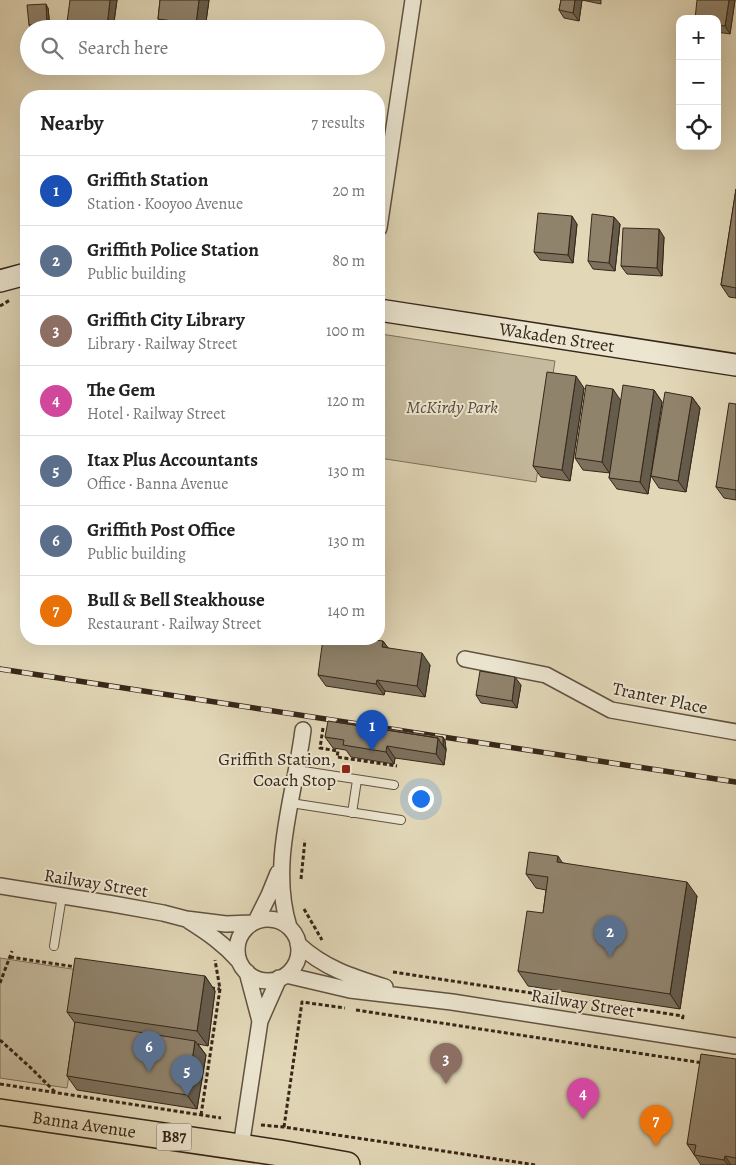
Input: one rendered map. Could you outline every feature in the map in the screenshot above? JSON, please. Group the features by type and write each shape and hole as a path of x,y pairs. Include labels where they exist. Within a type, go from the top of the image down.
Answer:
{"main road":[{"name":"Banna Avenue","path":"0,1112 347,1165"}],"street":[{"path":"385,188 413,0"},
{"path":"0,281 20,276"},
{"name":"Wakaden Street","path":"385,311 736,365"},
{"name":"Tranter Place","path":"465,659 546,675 611,710 736,732"},
{"path":"289,928 282,897 281,864 303,730"},
{"path":"254,922 269,895 281,864"},
{"name":"Railway Street","path":"0,886 163,913 186,919 226,924 254,922"},
{"name":"Railway Street","path":"186,919 228,948 243,966"},
{"path":"241,1148 260,1021 282,976 296,961 298,944 294,933 289,928 274,920 266,919 254,922 246,928 237,946 260,1021"},
{"name":"Railway Street","path":"298,944 311,955 337,970 369,982 424,998"},
{"path":"243,966 262,980 282,976"},
{"name":"Railway Street","path":"282,976 350,990 424,998 736,1046"}],"lane":[{"path":"297,770 394,785"},
{"path":"352,813 356,780"},
{"path":"291,802 401,820"},
{"path":"54,946 62,896"}],"path":[{"path":"323,728 320,748 338,751 337,758 397,766"},
{"path":"300,880 305,840"},
{"path":"303,907 325,945"},
{"path":"0,983 12,952"},
{"path":"201,1115 220,989 214,955"},
{"path":"10,957 77,967"},
{"path":"388,971 683,1016 680,1037"},
{"path":"211,988 220,989"},
{"path":"284,1127 302,1002 345,1008"},
{"path":"355,1010 707,1064"},
{"path":"0,1040 56,1093"},
{"path":"0,1084 220,1118"},
{"path":"262,1125 536,1165"}],"green space":[{"name":"McKirdy Park","path":"385,335 555,361 536,482 385,459"},
{"path":"0,958 85,971 67,1088 0,1078"}],"building":[{"path":"70,0 110,0 108,20 67,20"},
{"path":"160,0 199,0 196,20 158,19"},
{"path":"561,0 575,0 573,13 559,10"},
{"path":"697,0 729,0 725,26 721,26 721,15 695,15"},
{"path":"46,4 47,20 28,20 27,5"},
{"path":"736,189 736,288 721,285"},
{"path":"538,213 572,216 568,255 534,252"},
{"path":"592,214 614,217 609,263 588,261"},
{"path":"623,228 659,229 657,268 621,266"},
{"path":"547,372 576,376 562,470 533,466"},
{"path":"586,385 613,389 602,462 575,458"},
{"path":"623,385 654,390 640,482 609,478"},
{"path":"665,392 692,397 678,481 651,476"},
{"path":"729,403 736,404 736,490 716,487"},
{"path":"322,645 382,645 382,647 422,653 417,686 377,680 376,684 318,675"},
{"path":"480,671 515,677 512,701 476,695"},
{"path":"328,721 438,738 436,754 387,746 386,752 343,745 344,740 325,737"},
{"path":"336,721 443,737 443,746 438,738"},
{"path":"529,852 558,856 557,862 687,882 670,994 518,971 527,911 543,913 548,877 526,874"},
{"path":"75,958 205,976 197,1031 67,1012"},
{"path":"75,1022 195,1041 187,1095 67,1076"},
{"path":"701,1054 736,1059 736,1158 725,1156 724,1160 694,1155 696,1145 687,1144"}],"railway":[{"path":"0,669 736,782"}],"place":[{"name":"Griffith Station","path":"372,751"},
{"name":"Griffith Station, Coach Stop","path":"346,769"},
{"name":"Griffith Police Station","path":"610,957"},
{"name":"Griffith Post Office","path":"149,1072"},
{"name":"Griffith City Library","path":"446,1084"},
{"name":"Itax Plus Accountants","path":"187,1096"},
{"name":"The Gem","path":"583,1119"},
{"name":"Bull & Bell Steakhouse","path":"656,1146"}]}
